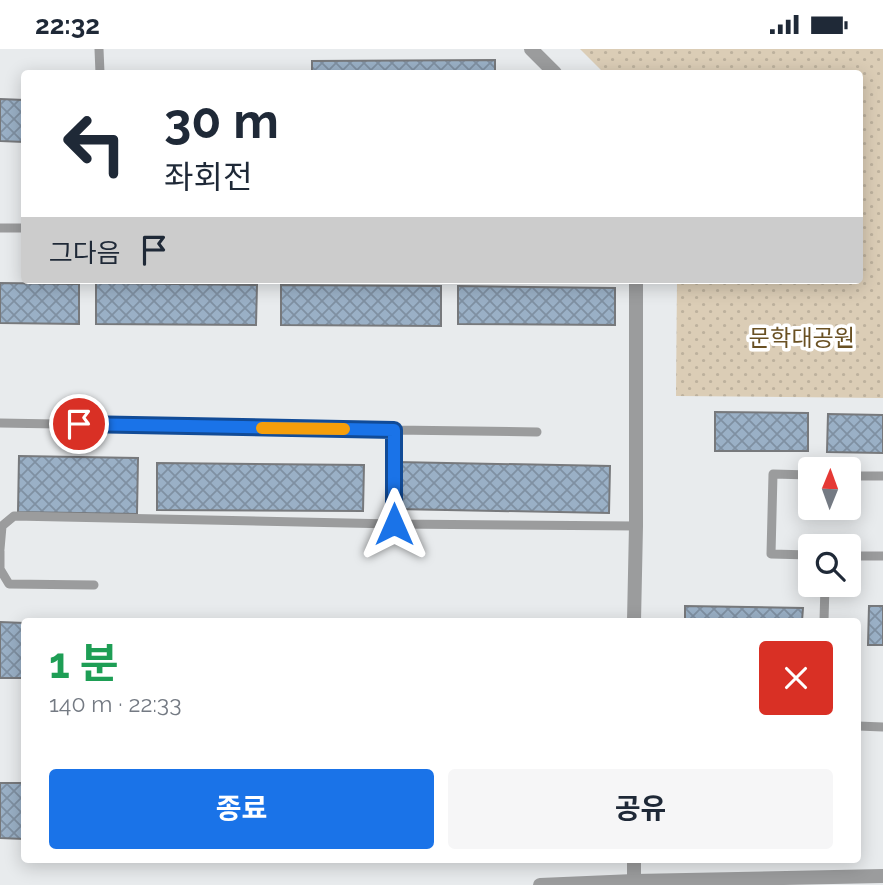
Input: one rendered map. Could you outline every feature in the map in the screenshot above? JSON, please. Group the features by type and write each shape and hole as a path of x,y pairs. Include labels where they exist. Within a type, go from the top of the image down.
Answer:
{"street":[{"path":"531,49 552,70"},
{"path":"634,618 636,284"},
{"path":"634,863 634,883"},
{"path":"540,885 883,876"}],"lane":[{"path":"99,49 100,70"},
{"path":"0,228 21,228"},
{"path":"0,423 537,432"},
{"path":"394,430 394,524"},
{"path":"798,475 773,474 771,554 798,555"},
{"path":"861,475 883,476"},
{"path":"94,585 9,584 0,569 2,526 14,516 636,526"},
{"path":"861,556 883,556"},
{"path":"824,618 825,597"},
{"path":"861,726 883,727"}],"green space":[{"name":"문학대공원","path":"580,49 883,49 883,398 676,396 677,284 863,284 863,70 601,70"}],"building":[{"path":"495,60 495,70 312,70 312,61"},
{"path":"0,99 21,100 21,142 0,141"},
{"path":"0,283 79,284 79,324 0,323"},
{"path":"96,284 257,285 256,325 96,324"},
{"path":"281,285 441,286 441,326 281,325"},
{"path":"458,286 615,288 615,325 458,324"},
{"path":"715,412 808,413 808,451 715,451"},
{"path":"828,414 883,415 883,453 827,452"},
{"path":"19,456 138,458 137,514 18,512"},
{"path":"396,462 610,466 609,513 396,509"},
{"path":"157,463 364,465 363,511 157,510"},
{"path":"685,606 803,608 802,618 685,618"},
{"path":"869,606 883,606 883,645 868,645"},
{"path":"0,622 21,623 21,678 0,678"},
{"path":"0,783 21,783 21,839 0,838"}],"slow traffic":[{"path":"262,428 344,429"}],"route":[{"path":"79,424 394,430 394,524"}]}
